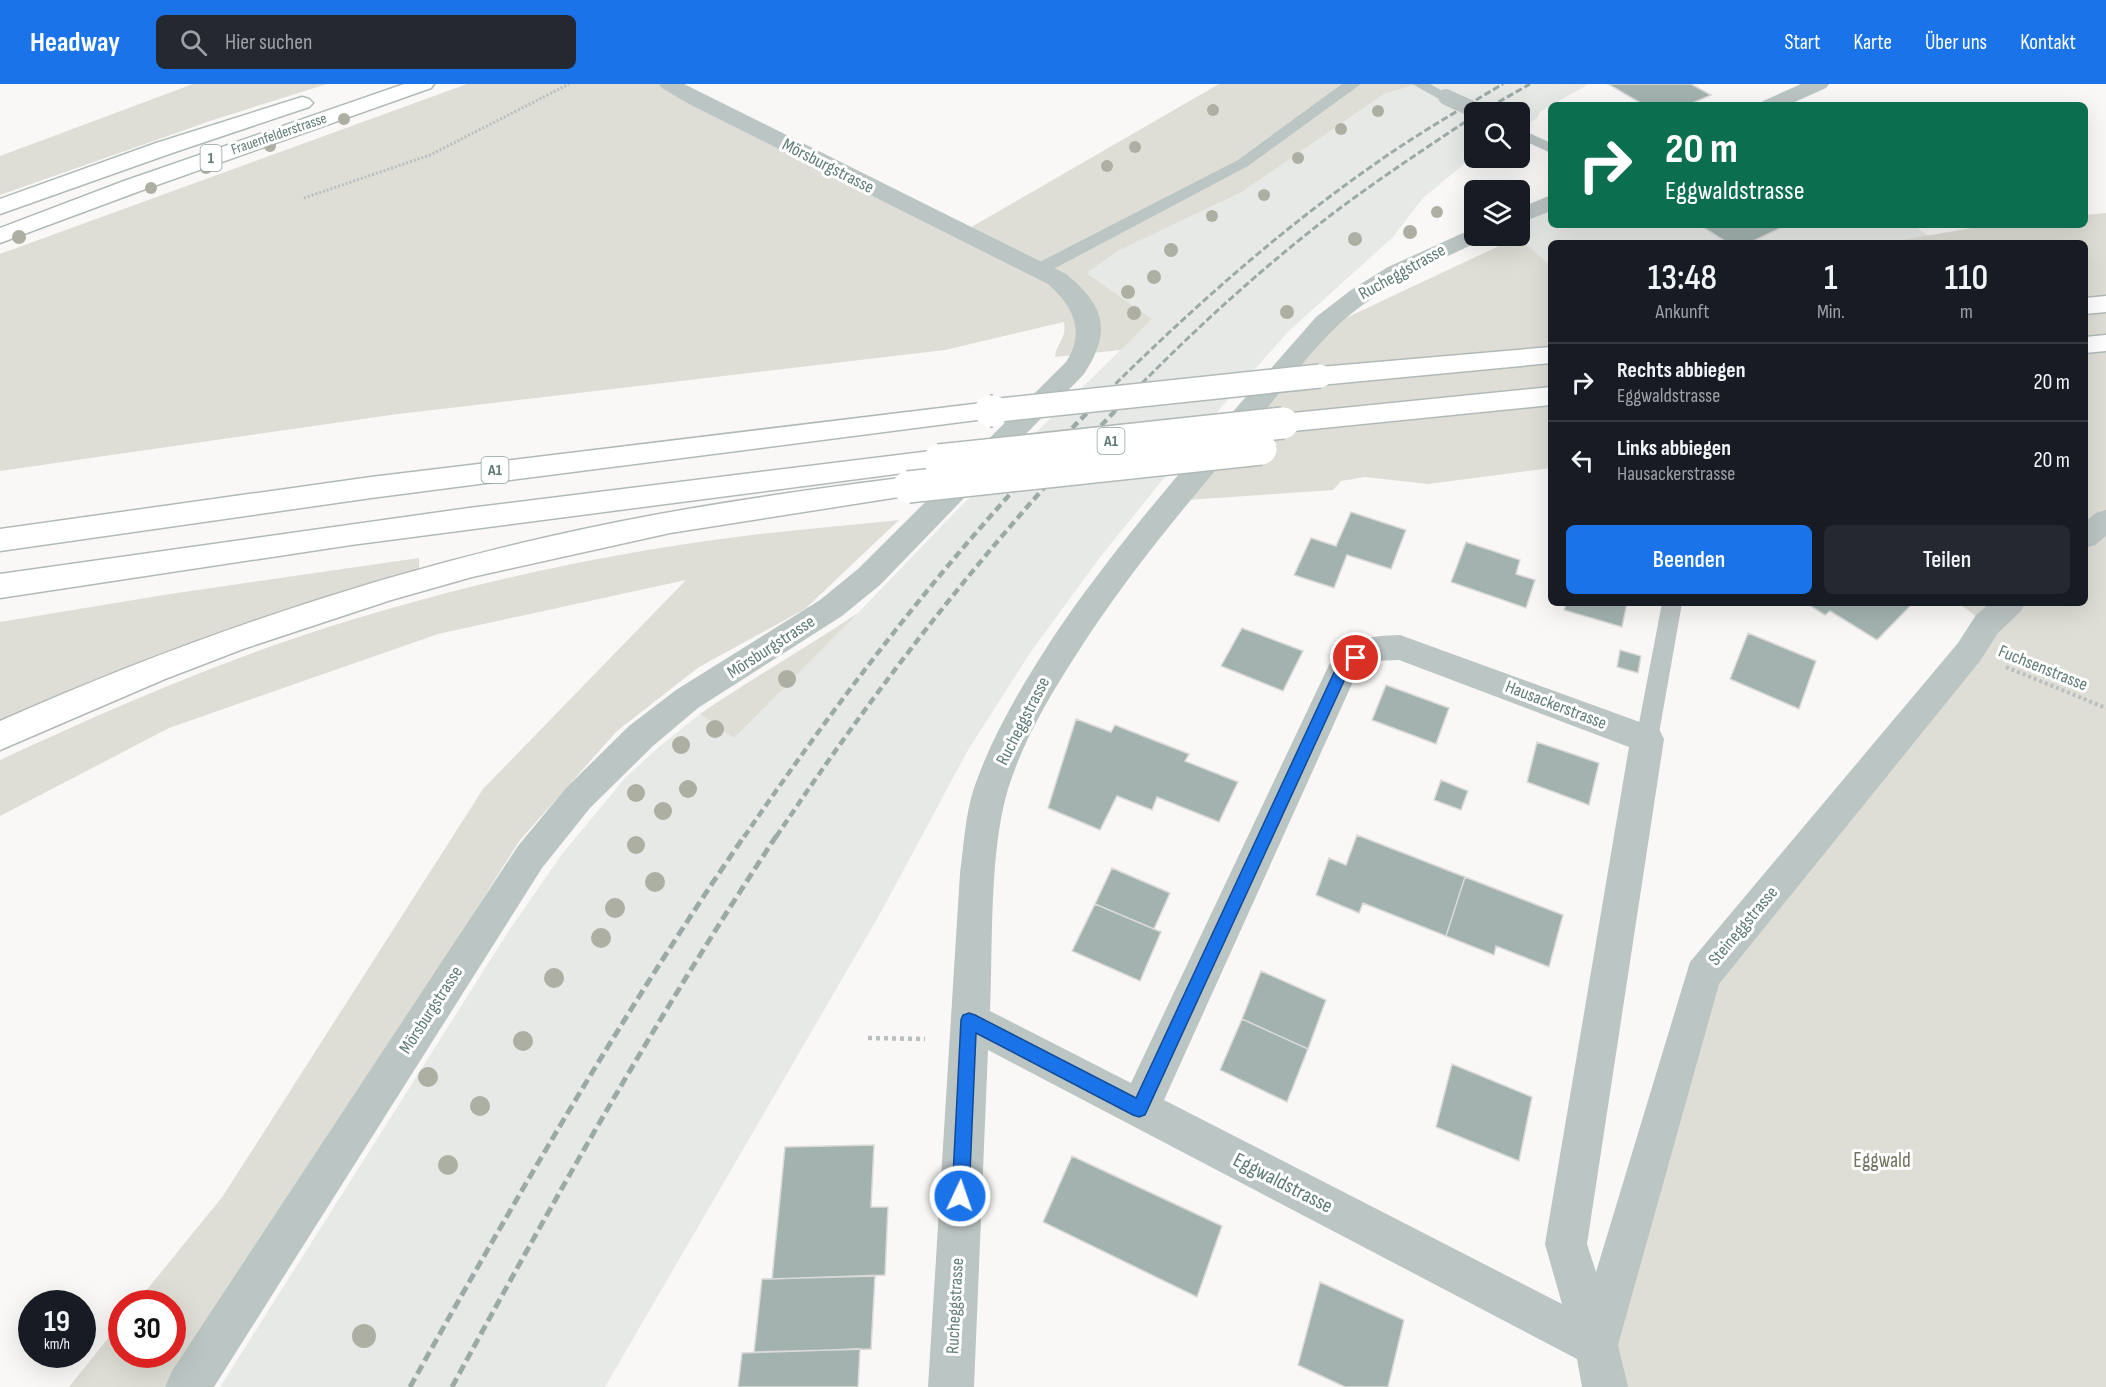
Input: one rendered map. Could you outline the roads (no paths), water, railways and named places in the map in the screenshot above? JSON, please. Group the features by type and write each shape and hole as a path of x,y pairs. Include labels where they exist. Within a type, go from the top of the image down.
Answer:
{"main road":[{"name":"Frauenfelderstrasse","path":"0,236 132,186 424,84"},
{"name":"Frauenfelderstrasse","path":"0,207 164,148 317,98"},
{"path":"2088,306 2106,304"},
{"path":"2088,345 2106,343"},
{"name":"A1","path":"0,540 238,504 581,459 990,411 1320,376 1548,355"},
{"name":"A1","path":"0,586 254,547 447,521 939,460 1548,396"},
{"path":"0,736 78,700 208,647 321,609 419,580 542,549 729,512 908,486 1261,449 1399,411"}],"street":[{"name":"Mörsburgstrasse","path":"188,1387 530,857 578,798 640,736 687,699 831,608 869,576 1084,356 1089,342 1090,329 1079,301 1070,289 1038,270 696,100 669,84"},
{"path":"1777,102 1819,84"},
{"path":"1530,211 1548,203"},
{"name":"Rucheggstrasse","path":"951,1387 978,873 984,820 992,789 1014,731 1064,645 1119,569 1172,501 1325,323 1354,298 1384,279 1420,259 1464,239"},
{"path":"2088,535 2106,521"},
{"name":"Steineggstrasse","path":"1605,1387 1596,1345 1703,975 1969,652 1987,624 2007,606"},
{"name":"Hausackerstrasse","path":"1139,1109 1344,666 1367,649 1400,647 1647,739"},
{"path":"1596,1345 1566,1244 1647,739"},
{"name":"Eggwaldstrasse","path":"969,1020 1596,1345"}],"lane":[{"path":"1038,270 1243,163 1341,90 1354,84"},
{"path":"1419,84 1464,105"},
{"path":"1530,138 1548,147"},
{"path":"1647,739 1671,606"}],"railway":[{"path":"1087,412 1189,314 1297,222 1388,155 1503,84"},
{"path":"1498,102 1530,84"},
{"path":"1114,412 1165,360 1274,261 1366,189 1464,123"},
{"path":"744,837 823,725 907,616 995,511 1089,411"},
{"path":"776,837 854,725 936,616 1023,512 1115,411"},
{"path":"410,1387 571,1107 656,970 745,835"},
{"path":"452,1387 608,1107 733,902 777,835"}],"park label":[{"name":"Eggwald","path":"1882,1160"}]}
